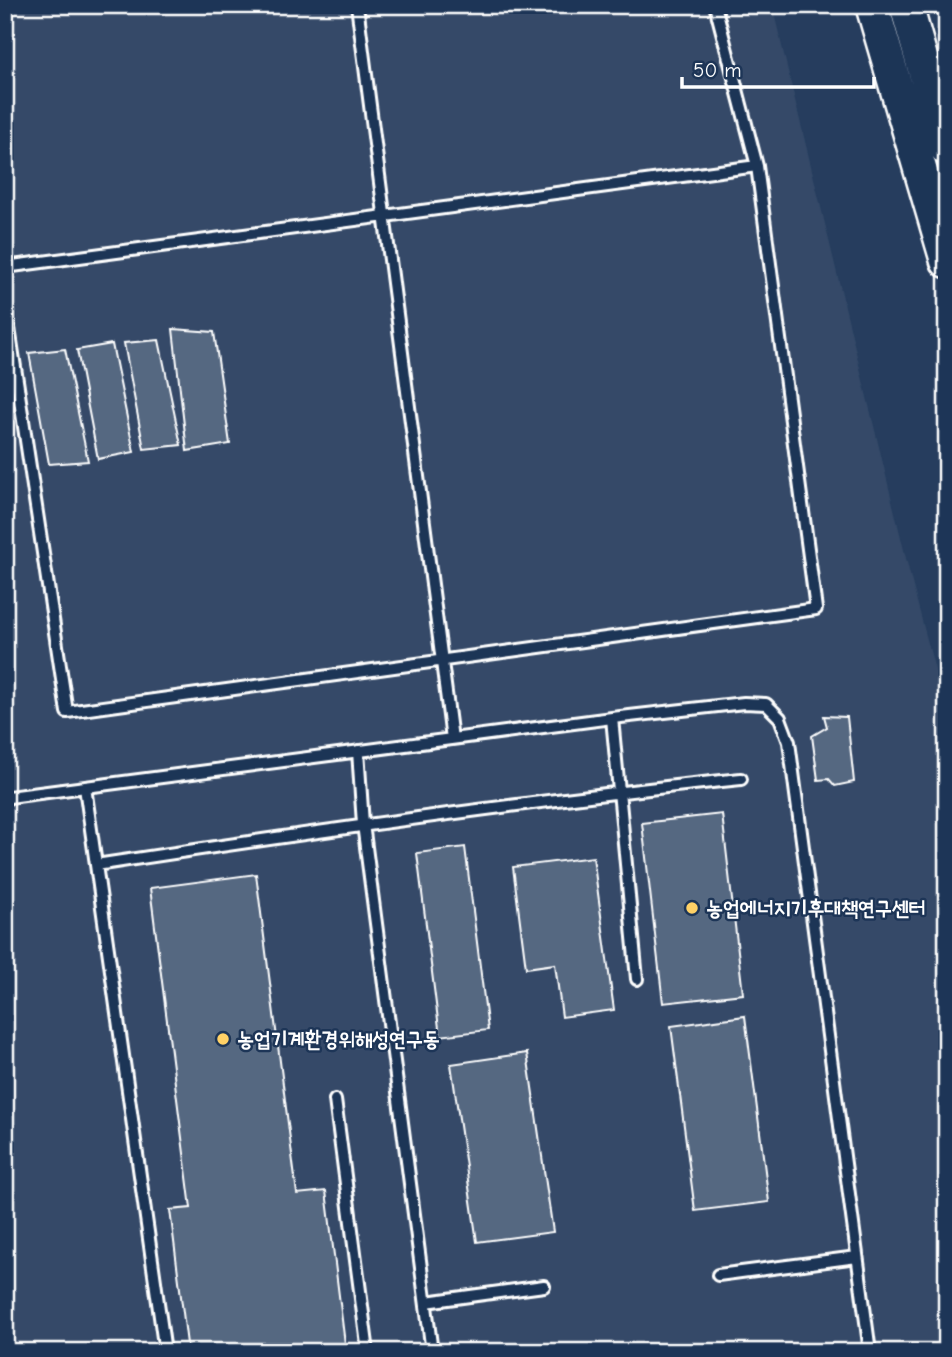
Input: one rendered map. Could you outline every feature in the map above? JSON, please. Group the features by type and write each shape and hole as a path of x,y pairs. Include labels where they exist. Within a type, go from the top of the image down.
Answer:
{"main road":[{"path":"872,5 947,261"},
{"path":"906,5 947,149"}],"lane":[{"path":"357,5 452,739"},
{"path":"5,301 67,712 816,609 757,166 715,5"},
{"path":"5,267 757,166"},
{"path":"5,800 9,797 612,718 744,703 766,704 780,718 789,742 870,1352"},
{"path":"612,718 637,979"},
{"path":"358,751 363,824 432,1352"},
{"path":"96,865 363,824 741,779"},
{"path":"85,787 165,1352"},
{"path":"335,1100 368,1352"},
{"path":"718,1275 857,1257"},
{"path":"426,1301 544,1286"}],"shaded area":[{"path":"5,5 772,5 911,579 947,715 947,1352 5,1352"}],"building":[{"path":"173,329 214,332 230,444 187,451"},
{"path":"159,340 181,445 144,449 124,343"},
{"path":"112,344 134,452 98,459 77,350"},
{"path":"65,349 88,461 49,464 29,353"},
{"path":"824,716 847,717 854,782 835,786 829,779 818,780 812,736 827,727"},
{"name":"농업에너지기후대책연구센터","path":"722,814 743,994 663,1003 642,823"},
{"path":"465,847 488,1030 440,1036 417,853"},
{"path":"593,857 614,1010 562,1017 555,964 526,968 513,867"},
{"name":"농업기계환경위해성연구동","path":"256,874 297,1194 326,1191 346,1352 188,1352 170,1210 191,1208 150,888"},
{"path":"745,1016 769,1202 695,1211 671,1026"},
{"path":"527,1053 553,1232 477,1242 451,1064"}],"place":[{"name":"농업에너지기후대책연구센터","path":"692,908"},
{"name":"농업기계환경위해성연구동","path":"223,1039"}]}
